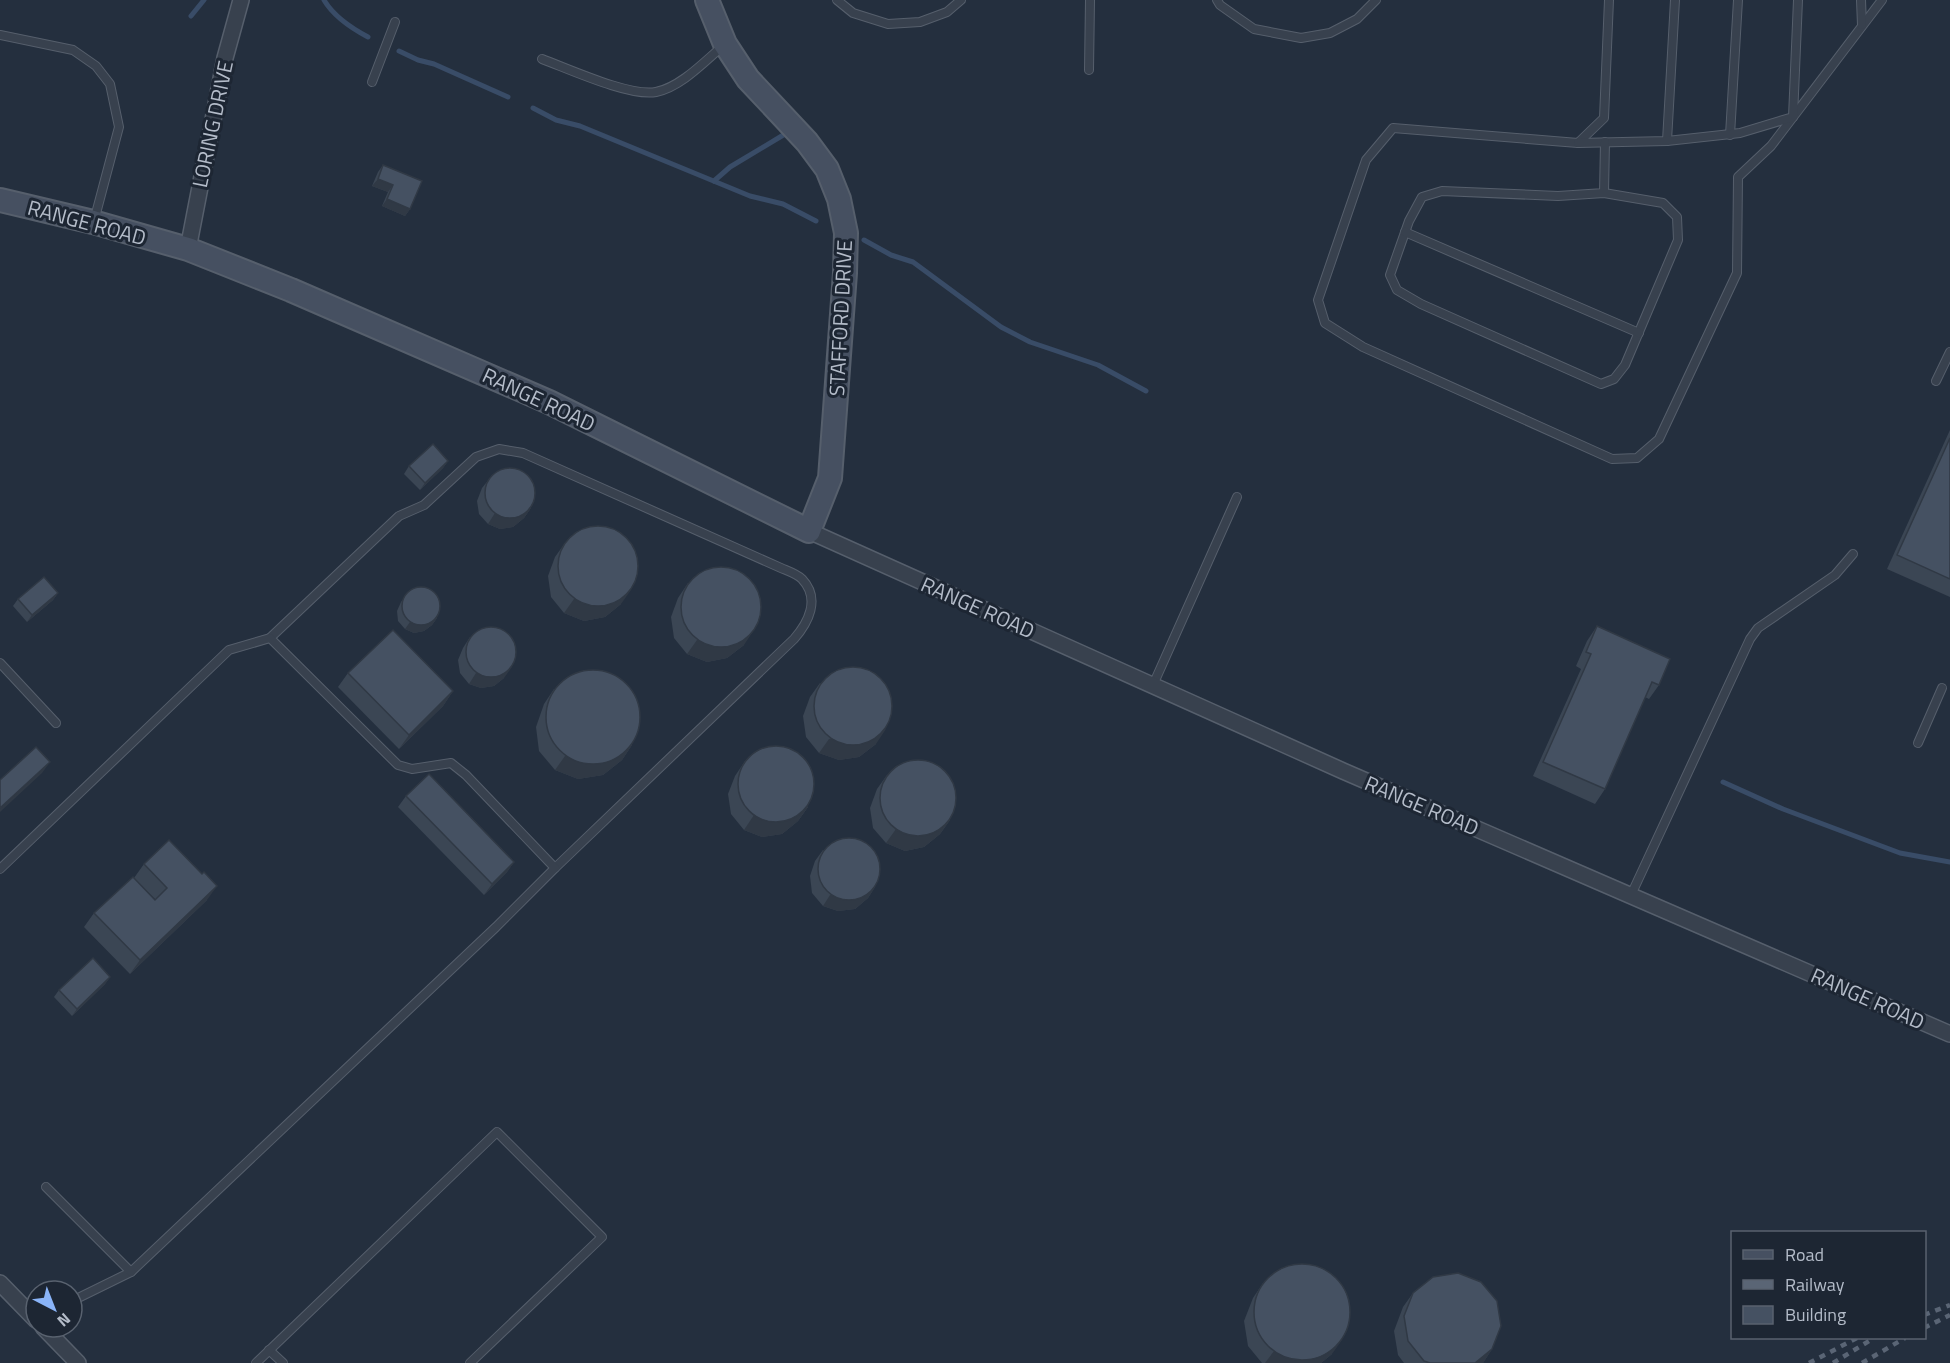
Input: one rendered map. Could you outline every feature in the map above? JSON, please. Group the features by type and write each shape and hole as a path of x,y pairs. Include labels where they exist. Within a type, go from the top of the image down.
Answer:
{"street":[{"name":"LORING DRIVE","path":"188,249 225,58 241,0"},
{"name":"STAFFORD DRIVE","path":"707,0 725,44 748,79 807,142 827,169 839,199 846,233 830,478 809,531"},
{"name":"RANGE ROAD","path":"0,200 93,222 188,249 291,290 549,402 809,531 1343,771 1950,1034"},
{"path":"1,1285 24,1308"},
{"path":"55,1339 78,1363"}],"lane":[{"path":"837,0 853,13 888,24 920,22 947,12 962,0"},
{"path":"1089,70 1090,0"},
{"path":"1217,0 1220,5 1254,30 1301,38 1330,33 1356,19 1376,0"},
{"path":"1578,143 1604,118 1609,0"},
{"path":"1667,141 1675,0"},
{"path":"1730,135 1738,0"},
{"path":"1793,117 1798,0"},
{"path":"1861,0 1862,26"},
{"path":"1793,117 1730,135 1667,141 1578,143 1394,128 1366,160 1318,300 1325,323 1363,346 1612,459 1637,458 1659,439 1737,273 1738,177 1771,146 1882,0"},
{"path":"372,82 396,22"},
{"path":"0,35 73,50 96,66 110,84 119,127 93,222"},
{"path":"542,60 634,92 657,92 684,79 725,44"},
{"path":"1604,193 1605,142"},
{"path":"1442,191 1558,196 1604,193 1663,203 1677,216 1678,240 1625,365 1614,379 1601,384 1421,304 1397,290 1390,275 1405,232 1422,197 1442,191"},
{"path":"1405,232 1639,333"},
{"path":"1936,381 1950,352"},
{"path":"0,870 229,650 270,638 399,516 424,505 476,457 499,449 523,453 781,568 802,579 811,594 811,610 806,625 800,632 496,927 131,1272 84,1295"},
{"path":"1154,685 1237,497"},
{"path":"1632,895 1750,639 1758,628 1834,576 1853,554"},
{"path":"270,638 398,765 412,769 451,763 466,775 555,868"},
{"path":"0,663 56,723"},
{"path":"1918,743 1942,688"},
{"path":"256,1363 497,1132 602,1238 471,1363"},
{"path":"46,1187 131,1272"},
{"path":"269,1350 283,1363"}],"building":[{"path":"383,165 422,181 410,209 387,199 393,185 378,179"},
{"path":"1950,438 1950,579 1897,555"},
{"path":"433,444 448,461 425,483 409,466"},
{"path":"505,468 515,468 528,475 535,488 535,498 528,511 515,518 505,518 496,514 489,507 485,498 485,488 489,479 496,472"},
{"path":"598,526 613,529 626,538 635,551 638,566 635,581 626,594 613,603 598,606 583,603 570,594 561,581 558,566 561,551 570,538 583,529"},
{"path":"721,567 736,570 749,579 758,592 761,607 758,622 749,635 736,644 721,647 706,644 693,635 684,622 681,607 684,592 693,579 706,570"},
{"path":"44,577 58,593 32,615 18,599"},
{"path":"421,587 435,592 440,606 435,620 421,625 407,620 402,606 407,592"},
{"path":"1597,626 1670,659 1659,685 1652,682 1605,789 1543,762 1591,654 1586,652"},
{"path":"486,627 496,627 509,634 516,647 516,657 509,670 496,677 486,677 477,673 470,666 466,657 466,647 470,638 477,631"},
{"path":"393,630 453,691 409,735 348,673"},
{"path":"845,667 861,667 875,673 886,684 892,698 892,714 886,728 875,739 861,745 845,745 831,739 820,728 814,714 814,698 820,684 831,673"},
{"path":"593,670 611,674 626,684 636,699 640,717 636,735 626,750 611,760 593,764 575,760 560,750 550,735 546,717 550,699 560,684 575,674"},
{"path":"776,746 790,749 803,757 811,770 814,784 811,798 803,811 790,819 776,822 762,819 749,811 741,798 738,784 741,770 749,757 762,749"},
{"path":"36,747 50,762 0,808 0,780"},
{"path":"918,760 932,763 945,771 953,784 956,798 953,812 945,825 932,833 918,836 904,833 891,825 883,812 880,798 883,784 891,771 904,763"},
{"path":"429,774 514,862 492,884 406,796"},
{"path":"843,838 855,838 871,847 878,857 880,869 878,881 871,891 855,900 843,900 832,895 823,886 818,875 818,863 823,852 832,843"},
{"path":"169,840 217,886 140,960 94,913 133,877 155,900 167,888 144,864"},
{"path":"93,958 110,977 77,1009 59,990"},
{"path":"1302,1264 1320,1268 1336,1278 1346,1294 1350,1312 1346,1330 1336,1346 1320,1356 1302,1360 1284,1356 1268,1346 1258,1330 1254,1312 1258,1294 1268,1278 1284,1268"},
{"path":"1458,1273 1481,1282 1497,1301 1501,1326 1492,1349 1475,1363 1424,1361 1408,1341 1404,1316 1413,1293 1433,1277"}],"waterway":[{"path":"191,16 204,0"},
{"path":"324,0 343,22 368,37"},
{"path":"399,51 508,97"},
{"path":"533,108 556,120 580,126 750,196 783,204 816,221"},
{"path":"714,181 730,167 785,134"},
{"path":"864,240 891,255 913,262 1001,327 1030,342 1098,365 1146,391"},
{"path":"1723,782 1783,809 1900,853 1950,862"}],"railway":[{"path":"1926,1314 1950,1305"},
{"path":"1926,1327 1950,1315"},
{"path":"1809,1363 1855,1339"},
{"path":"1833,1363 1872,1339"},
{"path":"1862,1363 1903,1339"}]}
